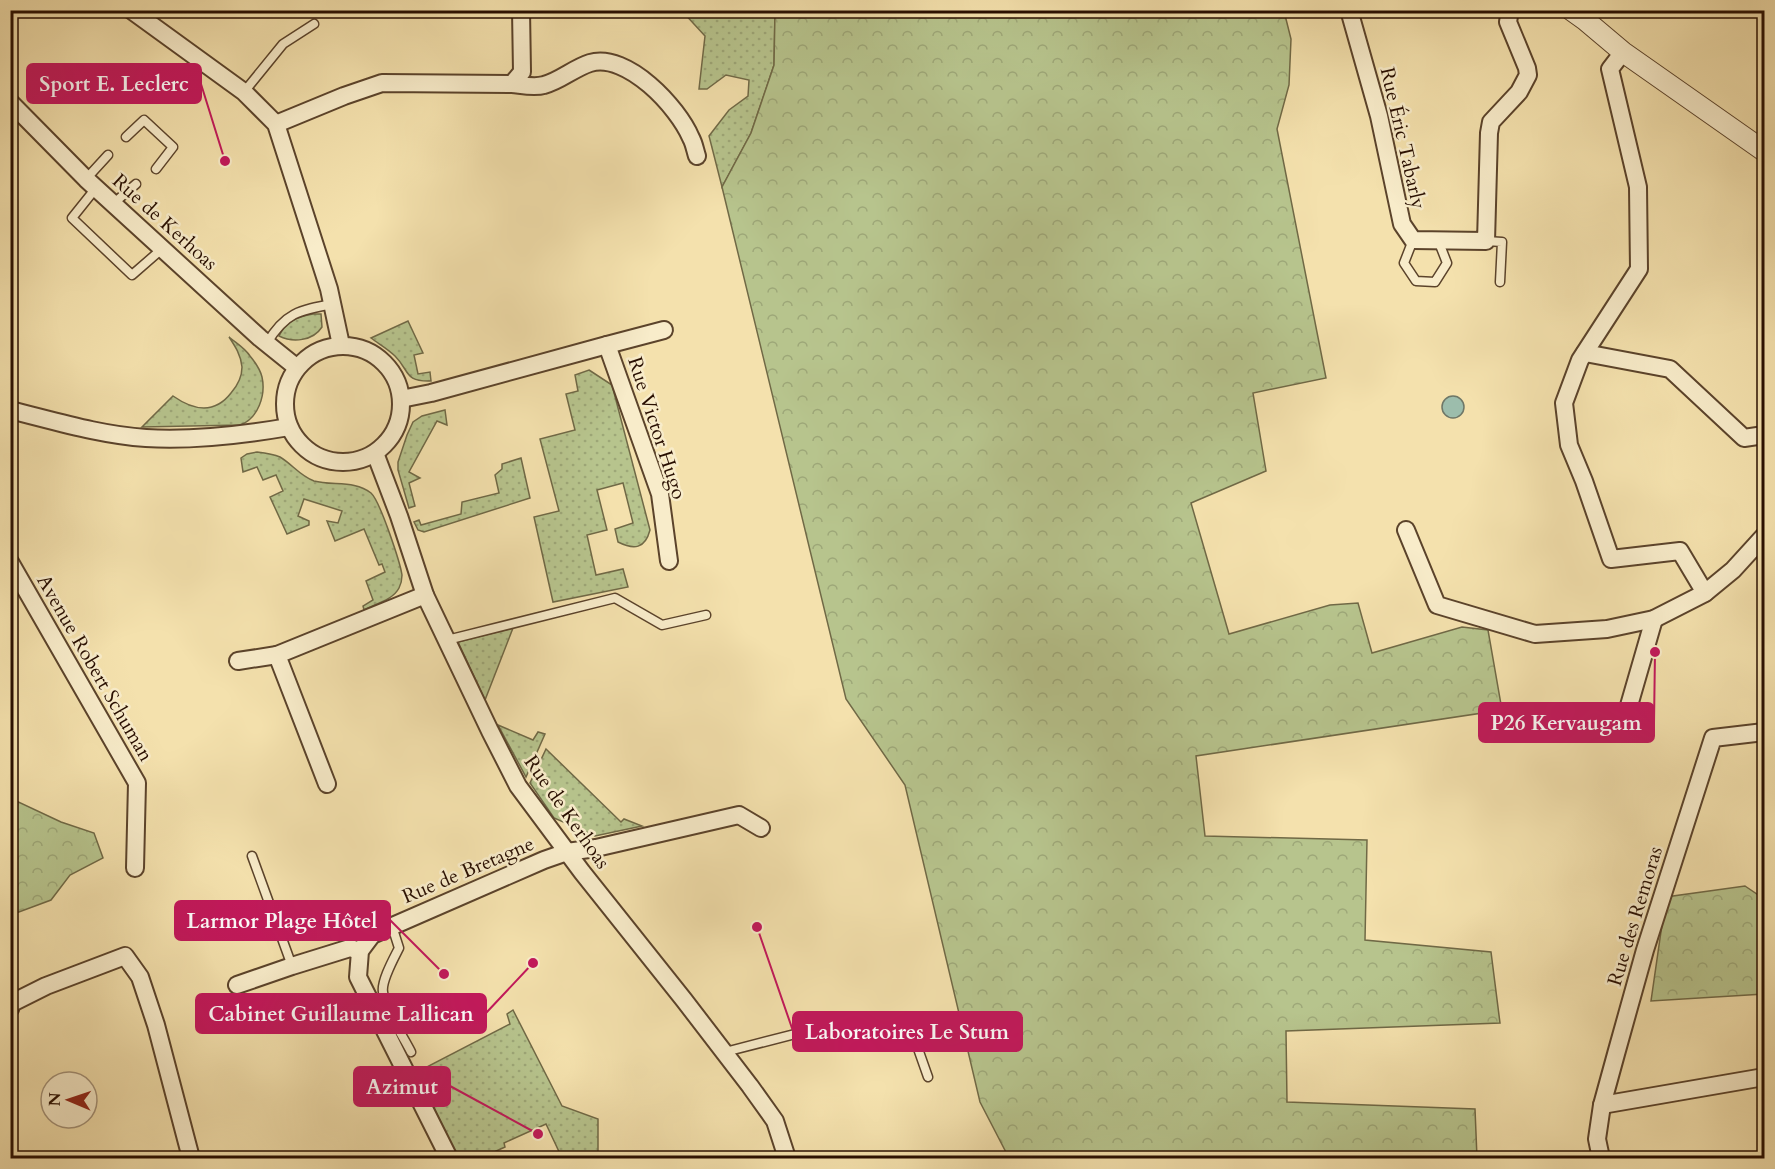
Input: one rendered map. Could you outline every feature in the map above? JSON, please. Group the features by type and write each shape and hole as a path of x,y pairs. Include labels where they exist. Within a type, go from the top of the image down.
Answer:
{"street":[{"path":"131,10 244,92 276,124 333,304 341,345"},
{"path":"512,84 522,72 521,10"},
{"name":"Rue Éric Tabarly","path":"1349,10 1379,116 1402,224 1413,240 1486,241"},
{"path":"1486,241 1488,133 1491,122 1519,92 1528,75 1508,22 1510,10"},
{"path":"1581,14 1623,52 1764,151"},
{"path":"1623,52 1610,69 1638,187 1639,269 1580,360 1564,403 1569,445 1611,559 1680,551 1705,592"},
{"path":"276,124 382,83 544,85 590,63 610,62 636,74 658,92 676,113 691,138 696,156"},
{"name":"Rue de Kerhoas","path":"10,102 91,183 296,367"},
{"name":"Rue Victor Hugo","path":"401,399 431,393 664,330"},
{"path":"341,345 357,347 372,353 385,363 395,377 401,399 401,410 397,426 388,441 375,453 356,461 336,462 316,456 300,444 289,427 284,412 284,396 288,381 296,367 309,355 324,348 341,345"},
{"name":"Rue Victor Hugo","path":"607,345 660,494 669,561"},
{"path":"1585,353 1670,369 1744,438 1764,435"},
{"path":"10,410 87,429 145,438 203,438 289,427"},
{"name":"Rue de Kerhoas","path":"375,453 425,595 518,786 567,852 725,1052 775,1121 787,1158"},
{"path":"1406,530 1437,605 1535,634 1607,629 1654,619 1705,592 1733,570 1764,536"},
{"name":"Avenue Robert Schuman","path":"10,562 137,783 135,868"},
{"path":"238,661 277,655 425,595"},
{"path":"1628,709 1654,619"},
{"path":"277,655 327,784"},
{"name":"Rue des Remoras","path":"1601,1158 1597,1139 1602,1106 1645,950 1713,738 1764,732"},
{"name":"Rue de Bretagne","path":"360,951 372,935 567,852 596,849 739,815 761,828"},
{"path":"237,985 350,948 360,951 358,977 449,1158"},
{"path":"10,1009 12,1003 46,986 125,956 140,977 156,1024 191,1158"},
{"path":"1602,1106 1764,1077"}],"lane":[{"path":"244,92 282,44 314,24"},
{"path":"126,137 144,120 173,147 156,169"},
{"path":"108,155 72,218 132,275 163,249"},
{"path":"114,204 136,184"},
{"path":"1413,240 1404,262 1416,281 1436,282 1448,264 1438,240"},
{"path":"1486,241 1502,242 1500,282"},
{"path":"267,343 274,330 288,317 306,309 333,304"},
{"path":"447,640 615,598 662,625 706,615"},
{"path":"252,856 292,966"},
{"path":"392,926 399,948 382,991 411,1052"},
{"path":"725,1052 838,1023 853,1036 896,1027 916,1043 928,1077"}],"green space":[{"path":"682,11 775,11 774,65 751,133 722,187 709,136 729,110 748,96 749,80 726,75 707,89 699,89 705,36"},
{"path":"775,11 1284,11 1291,39 1289,85 1277,129 1326,378 1253,393 1266,471 1191,503 1229,634 1330,605 1358,603 1372,653 1462,627 1488,630 1502,710 1196,756 1205,836 1367,840 1365,940 1491,952 1500,1023 1286,1031 1287,1102 1475,1109 1477,1158 1009,1158 980,1102 905,785 846,699 722,187 751,133 774,65"},
{"path":"321,314 322,327 318,332 308,338 296,340 279,336 293,320"},
{"path":"408,321 423,353 414,355 418,374 430,372 431,381 416,380 408,374 395,356 371,338"},
{"path":"229,337 248,353 262,377 262,399 252,418 240,425 142,427 173,396 188,405 203,408 218,405 224,400 238,384 242,371 239,355"},
{"path":"589,370 612,385 650,530 645,541 638,546 618,542 615,529 633,523 623,483 597,490 607,530 587,535 596,575 623,569 628,587 553,602 534,517 559,511 540,439 575,430 566,394 578,391 575,375"},
{"path":"445,410 447,425 437,421 409,472 420,478 409,483 415,506 409,508 398,470 398,462 407,435 413,422 422,416"},
{"path":"257,452 280,457 314,481 358,486 371,493 394,545 402,575 396,592 388,599 364,610 363,606 373,600 366,581 385,572 382,564 379,565 364,529 335,541 327,521 338,523 342,511 304,499 298,516 309,521 309,525 287,534 270,497 283,491 276,475 263,480 257,467 243,472 241,458"},
{"path":"521,458 530,498 424,532 418,530 414,522 419,520 421,525 461,514 462,502 499,493 495,475 502,469 502,464"},
{"path":"513,628 485,700 458,642"},
{"path":"498,725 533,740 538,732 545,734 526,777"},
{"path":"546,749 621,822 624,819 642,826 595,836 554,818 530,783"},
{"path":"10,792 14,800 61,822 94,833 103,858 70,875 51,900 11,915"},
{"path":"1745,886 1764,899 1764,994 1651,1001 1666,897"},
{"path":"513,1010 562,1106 598,1119 598,1158 562,1158 546,1124 504,1143 505,1147 481,1158 458,1158 417,1072 510,1024 507,1014"}],"shaded area":[{"path":"1453,396 1461,399 1464,407 1461,415 1453,418 1445,415 1442,407 1445,399"}],"place":[{"name":"Sport E. Leclerc","path":"225,161"},
{"name":"P26 Kervaugam","path":"1655,652"},
{"name":"Laboratoires Le Stum","path":"757,927"},
{"name":"Cabinet Guillaume Lallican","path":"533,963"},
{"name":"Larmor Plage Hôtel","path":"444,974"},
{"name":"Azimut","path":"538,1134"}]}
